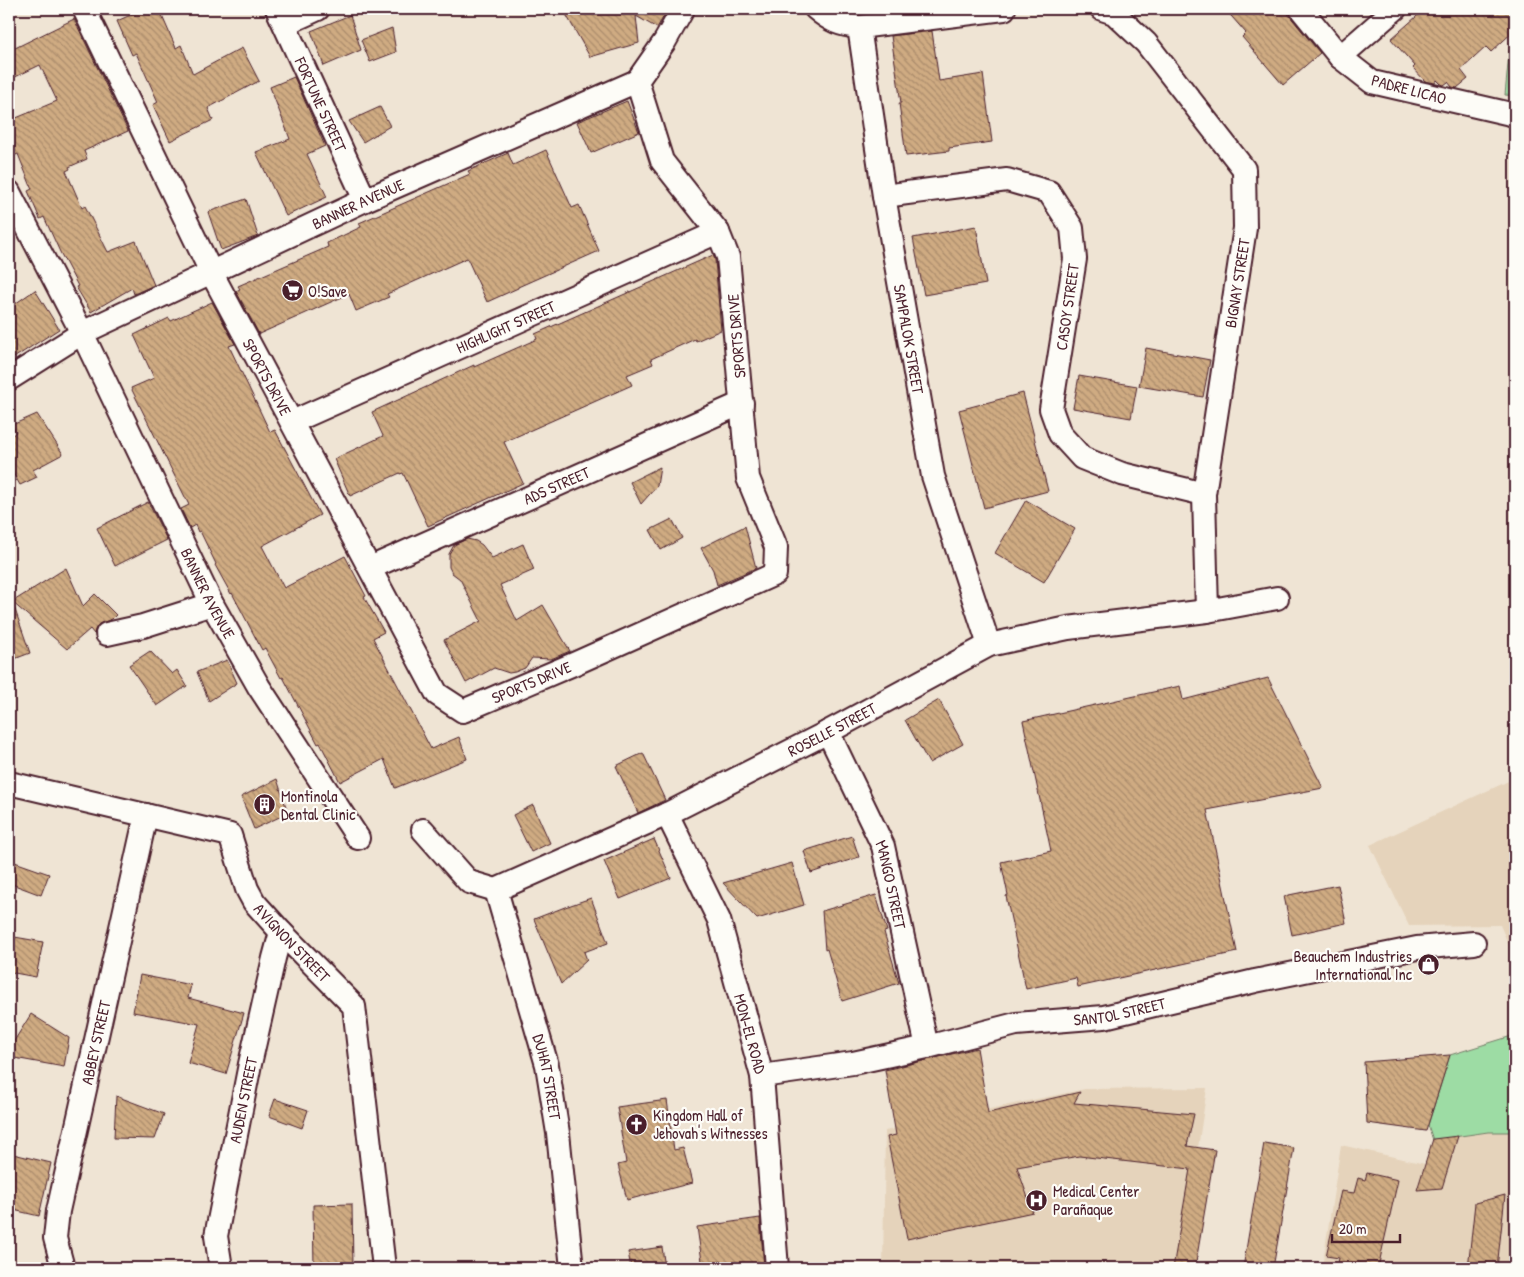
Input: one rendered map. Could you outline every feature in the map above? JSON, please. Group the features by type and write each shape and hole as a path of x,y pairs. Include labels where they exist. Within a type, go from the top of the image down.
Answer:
{"street":[{"name":"SPORTS DRIVE","path":"84,9 211,272 437,694 463,711 775,574 776,547 748,478 728,257 718,232 662,161 637,81"},
{"path":"281,16 318,9"},
{"path":"637,81 665,41 683,9"},
{"path":"816,9 827,18 843,26 858,27 1004,9"},
{"name":"BIGNAY STREET","path":"1102,9 1114,13 1146,43 1244,169 1245,228 1204,494 1207,611"},
{"name":"PADRE LICAO","path":"1301,9 1340,57 1372,82 1515,115"},
{"path":"1340,57 1395,9"},
{"name":"FORTUNE STREET","path":"281,16 365,200"},
{"name":"SAMPALOK STREET","path":"858,27 884,196 933,476 989,645"},
{"name":"BANNER AVENUE","path":"9,380 82,333 365,200 637,81"},
{"name":"CASOY STREET","path":"884,196 1007,180 1049,192 1072,228 1075,259 1051,409 1060,434 1082,458 1122,474 1204,494"},
{"name":"BANNER AVENUE","path":"9,192 16,223 82,333 212,604 259,687 358,838"},
{"name":"HIGHLIGHT STREET","path":"292,422 718,232"},
{"name":"ADS STREET","path":"370,568 742,403"},
{"name":"ROSELLE STREET","path":"496,890 667,814 828,732 989,645 1068,628 1207,611 1277,598"},
{"path":"107,634 143,626 212,604"},
{"name":"MANGO STREET","path":"828,732 883,846 927,1047"},
{"name":"AVIGNON STREET","path":"9,783 230,835 247,889 254,902 354,1006 384,1268"},
{"name":"MON-EL ROAD","path":"667,814 719,920 762,1076 777,1268"},
{"name":"ABBEY STREET","path":"63,1268 54,1238 58,1211 146,815"},
{"path":"423,830 469,882 496,890"},
{"name":"DUHAT STREET","path":"496,890 546,1065 558,1133 572,1268"},
{"name":"AUDEN STREET","path":"221,1268 216,1236 250,1064 281,932"},
{"name":"SANTOL STREET","path":"762,1076 853,1063 927,1047 1016,1024 1104,1017 1255,981 1407,950 1474,943"}],"shaded area":[{"path":"1515,778 1515,959 1500,925 1409,926 1370,845"},
{"name":"Medical Center Parañaque","path":"1207,1088 1180,1268 883,1268 885,1131 1085,1089"},
{"path":"1488,1132 1515,1132 1515,1264 1502,1268 1322,1268 1341,1145 1425,1164 1433,1140"}],"green space":[{"path":"1515,41 1515,96 1505,95 1510,43"},
{"path":"1515,1035 1515,1132 1488,1132 1433,1140 1428,1125 1450,1055"}],"building":[{"path":"144,9 159,9 176,48 181,45 193,74 242,48 259,81 208,108 213,120 170,141 153,105 158,102 136,53 132,55 117,21"},
{"path":"563,9 668,9 657,28 636,16 639,43 590,57"},
{"path":"1225,9 1284,9 1320,53 1283,85 1242,37 1246,33"},
{"path":"1425,9 1515,9 1515,30 1491,52 1486,47 1461,70 1468,79 1457,88 1452,87 1448,82 1444,85 1437,80 1435,83 1425,81 1413,68 1415,66 1391,39"},
{"path":"350,15 361,50 324,66 311,31"},
{"path":"74,19 128,131 84,151 87,159 69,167 70,169 66,171 82,208 85,206 108,252 136,241 154,285 134,294 132,288 91,312 76,287 78,286 44,217 40,219 28,191 32,189 18,154 9,158 9,121 57,101 40,65 9,80 9,51"},
{"path":"392,28 396,52 370,62 361,40"},
{"path":"932,31 939,81 983,74 992,142 949,148 949,151 906,156 899,103 901,103 891,36"},
{"path":"294,77 325,146 307,154 327,197 286,216 256,152 290,139 270,87"},
{"path":"627,101 639,132 591,153 577,122"},
{"path":"380,107 390,126 363,142 349,121"},
{"path":"546,150 572,208 579,205 599,251 487,302 467,258 387,294 389,297 356,311 349,294 259,334 236,291 240,289 238,286 328,247 327,243 361,227 359,223 470,174 468,171 508,153 513,165"},
{"path":"246,199 258,236 221,250 208,212"},
{"path":"976,226 986,284 924,295 913,238"},
{"path":"713,255 721,330 696,341 695,339 651,359 653,364 627,375 632,385 504,442 523,483 428,526 403,473 350,496 334,459 383,436 372,412 474,365 474,367 537,339 535,334"},
{"path":"35,290 59,329 9,361 9,308"},
{"path":"212,302 235,344 229,346 270,432 275,430 320,515 262,546 284,588 345,556 366,596 364,597 384,632 373,638 431,749 459,737 467,759 395,788 384,759 340,782 283,677 281,678 265,648 262,650 215,565 200,531 198,532 195,525 190,528 181,509 189,505 131,388 154,378 134,335 169,318 171,321"},
{"path":"1146,348 1210,360 1203,397 1139,386"},
{"path":"1079,376 1137,386 1131,418 1073,408"},
{"path":"1023,393 1048,491 984,508 959,410"},
{"path":"37,414 63,454 33,470 37,477 20,485 9,466 9,438 16,432 12,425"},
{"path":"660,467 657,486 641,504 630,482"},
{"path":"1026,500 1075,529 1044,582 995,553"},
{"path":"148,502 167,540 115,566 97,528"},
{"path":"672,519 682,538 661,550 650,530"},
{"path":"745,526 756,568 717,585 713,570 701,548"},
{"path":"467,539 482,545 492,558 523,544 534,570 500,585 517,621 543,605 570,651 551,659 532,658 525,668 515,672 509,673 494,668 466,683 444,640 481,621 460,579 452,573 449,567 449,554 454,545"},
{"path":"66,568 83,606 95,594 116,615 112,619 99,624 94,634 90,629 67,649 12,602"},
{"path":"9,601 12,601 30,653 9,661"},
{"path":"150,651 172,674 177,670 187,686 157,706 129,665"},
{"path":"227,660 237,683 209,701 197,672"},
{"path":"1268,678 1323,788 1207,810 1237,952 1078,987 1076,978 1026,989 1006,896 1008,895 1001,862 1051,851 1023,721 1180,686 1183,700"},
{"path":"939,700 963,744 929,763 905,720"},
{"path":"643,753 665,800 638,813 616,766"},
{"name":"Montinola Dental Clinic","path":"277,779 288,813 254,829 241,797"},
{"path":"533,805 550,843 531,852 513,815"},
{"path":"852,836 859,857 811,873 804,851"},
{"path":"654,839 671,878 620,899 604,861"},
{"path":"9,860 49,874 41,895 9,883"},
{"path":"792,863 804,905 757,919 723,883"},
{"path":"1338,885 1346,923 1292,935 1284,896"},
{"path":"876,895 887,931 884,932 899,983 842,1001 827,949 825,950 822,911"},
{"path":"591,898 608,943 584,952 587,960 561,984 534,919"},
{"path":"9,936 43,942 36,977 9,972"},
{"path":"140,975 191,985 188,998 244,1013 226,1074 188,1063 199,1024 133,1012"},
{"path":"31,1014 69,1038 64,1067 9,1057 9,1049"},
{"path":"977,1048 988,1113 1080,1092 1074,1103 1194,1114 1187,1146 1215,1150 1195,1268 1173,1268 1190,1169 1079,1156 1017,1167 1033,1212 907,1239 887,1137 896,1135 885,1070"},
{"path":"1450,1055 1426,1131 1367,1123 1364,1062"},
{"path":"116,1096 164,1114 155,1139 114,1138"},
{"path":"275,1099 308,1110 302,1128 269,1116"},
{"path":"667,1100 674,1150 683,1148 692,1183 627,1200 618,1165 626,1163 617,1107"},
{"path":"1458,1136 1442,1188 1417,1190 1433,1139"},
{"path":"1264,1143 1294,1148 1273,1268 1243,1268"},
{"path":"9,1153 51,1163 39,1216 9,1209"},
{"path":"1367,1173 1398,1180 1378,1268 1337,1268 1339,1258 1326,1256 1341,1191 1354,1193 1358,1178 1365,1180"},
{"path":"1505,1195 1497,1268 1468,1268 1475,1203"},
{"path":"352,1204 353,1268 314,1268 313,1205"},
{"path":"760,1218 764,1268 703,1268 697,1227"},
{"path":"662,1247 665,1268 631,1268 628,1252"}],"place":[{"name":"O!Save","path":"292,291"},
{"name":"Montinola Dental Clinic","path":"265,805"},
{"name":"Beauchem Industries International Inc","path":"1428,965"},
{"name":"Kingdom Hall of Jehovah's Witnesses","path":"637,1124"},
{"name":"Medical Center Parañaque","path":"1037,1200"}]}
